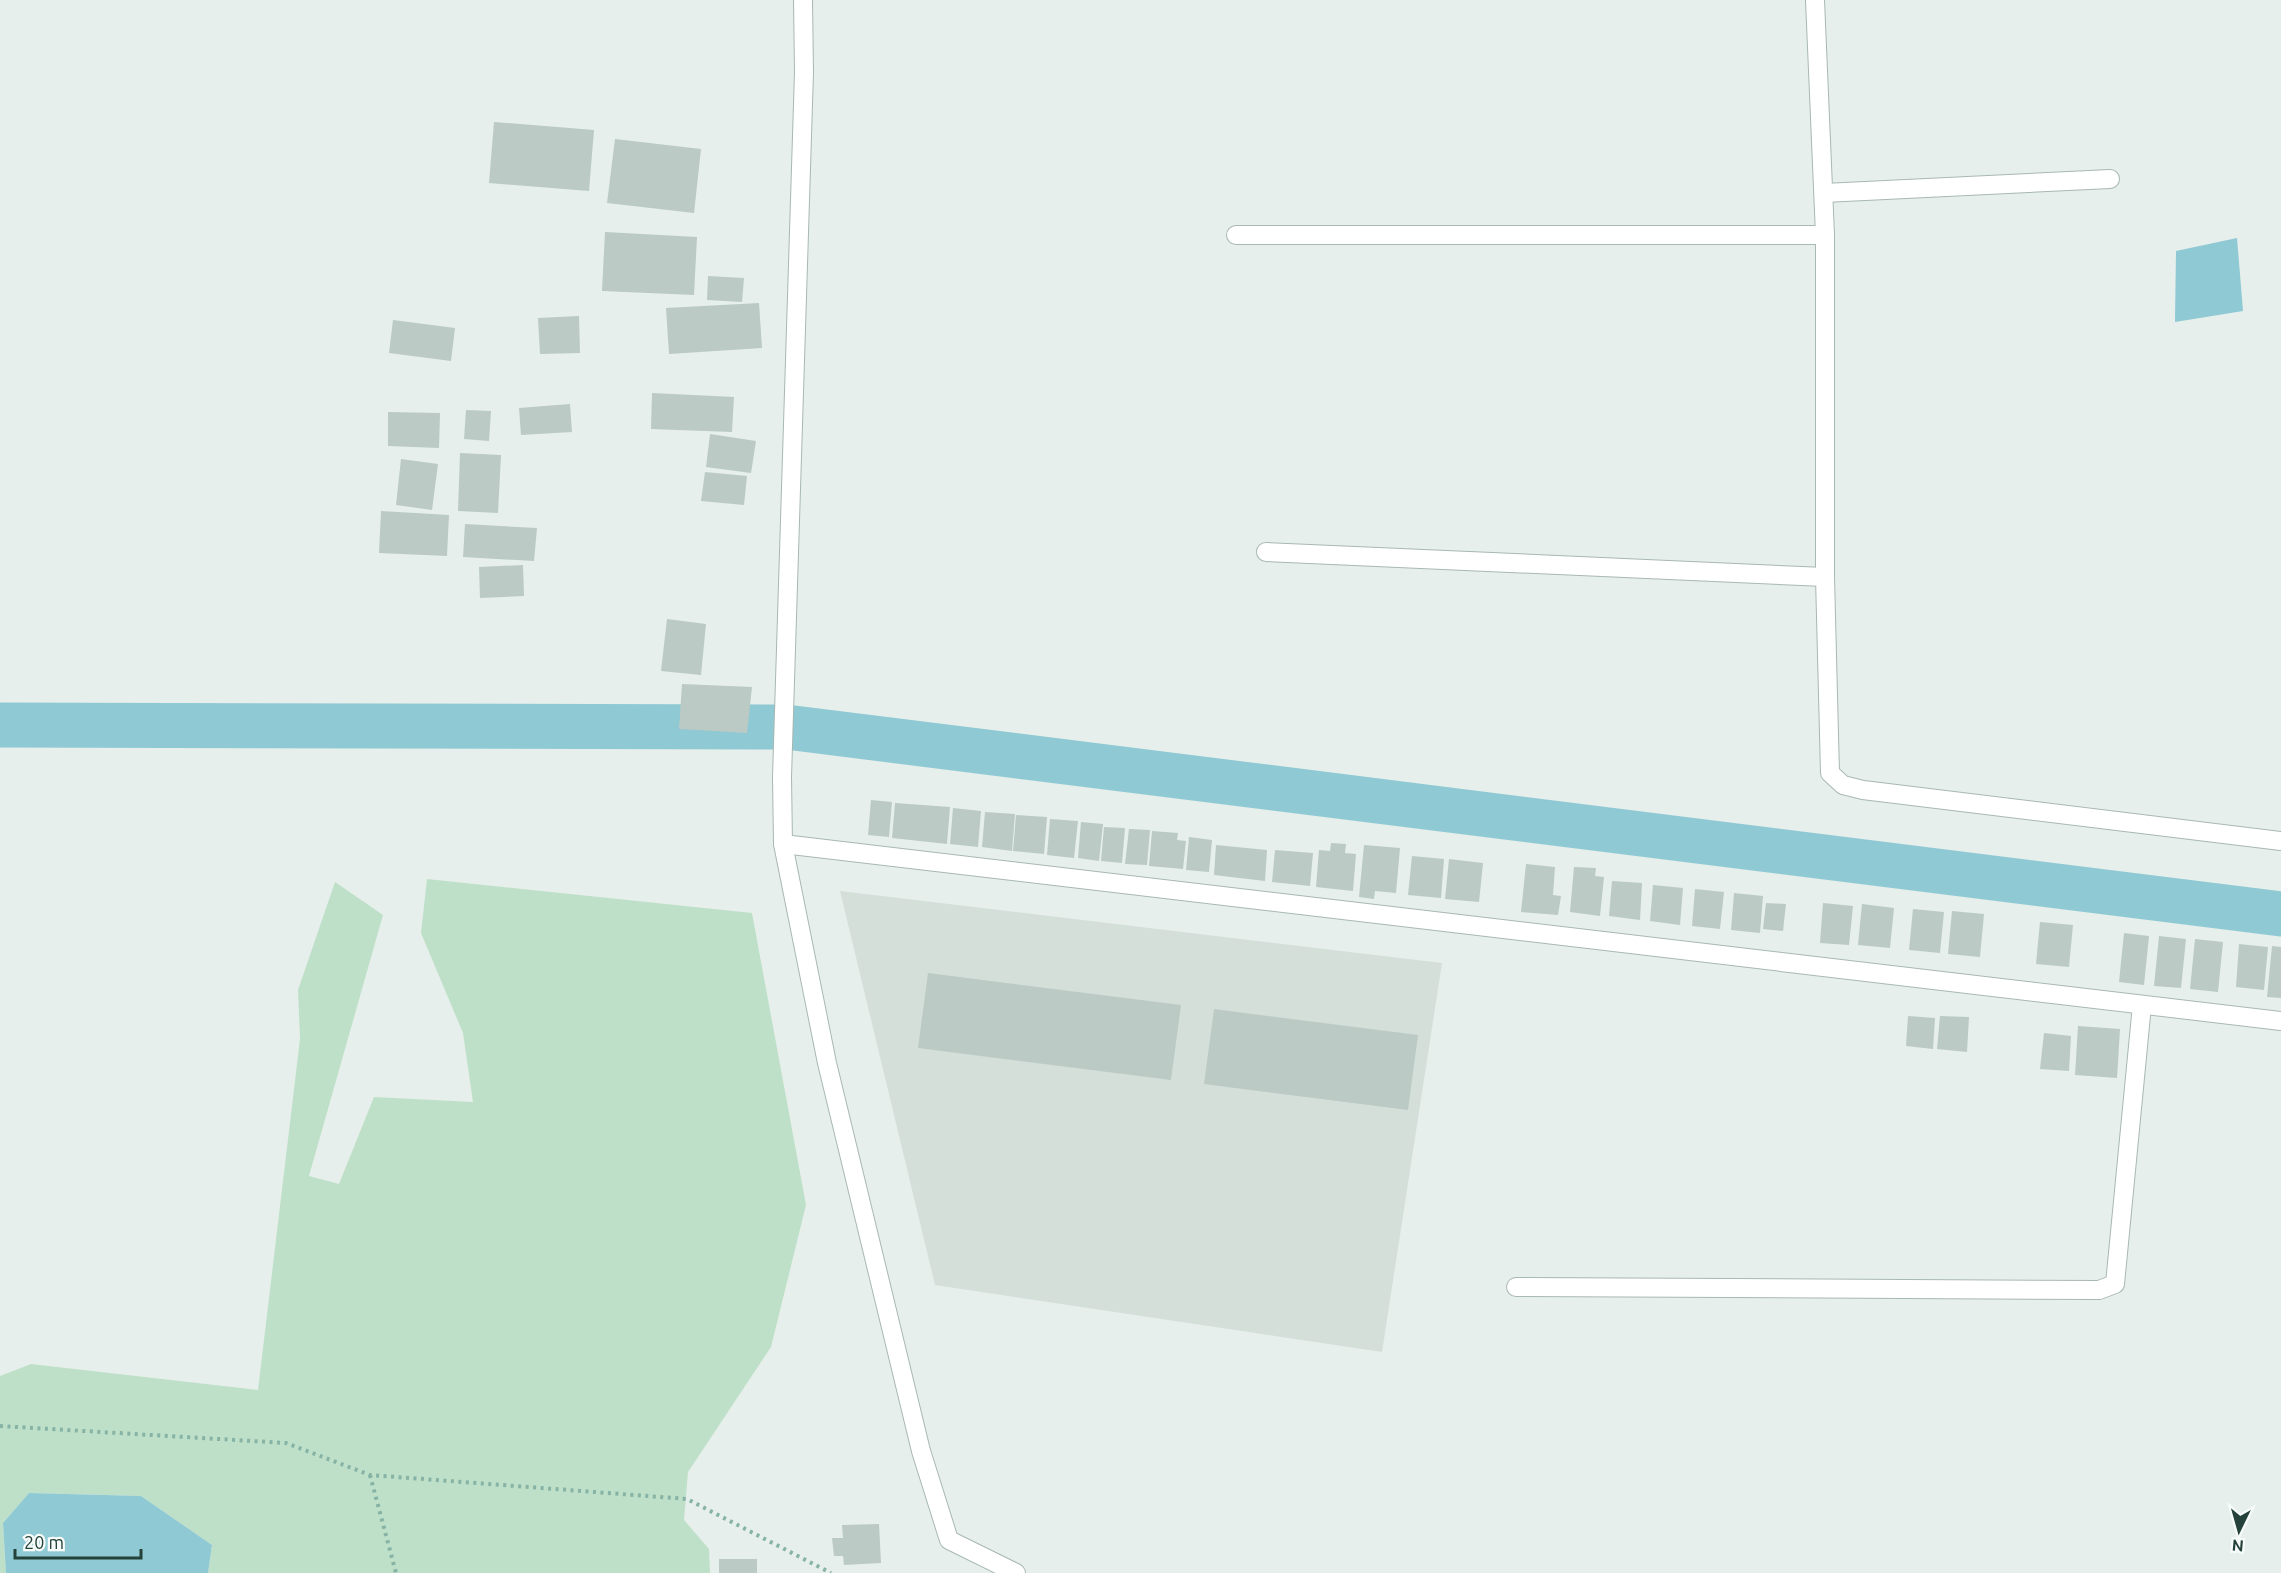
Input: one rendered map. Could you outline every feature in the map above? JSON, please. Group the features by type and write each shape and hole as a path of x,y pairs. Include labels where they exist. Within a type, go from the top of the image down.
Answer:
{"street":[{"path":"803,0 804,72 785,696 783,844 827,1063 921,1450 949,1540 1016,1573"},
{"path":"1815,0 1825,236 1825,577 1830,772 1843,785 1875,791 2281,841"},
{"path":"1824,193 2110,179"},
{"path":"1236,235 1825,236"},
{"path":"1266,552 1825,577"},
{"path":"783,844 2281,1021"},
{"path":"1516,1287 2099,1290 2115,1284 2142,1005"}],"path":[{"path":"0,1426 286,1443 370,1475 687,1499 831,1573"},
{"path":"370,1475 396,1573"}],"shaded area":[{"path":"840,891 1442,963 1382,1352 935,1285"}],"green space":[{"path":"427,879 752,913 806,1205 771,1347 688,1472 684,1520 709,1549 710,1573 208,1573 212,1545 141,1496 29,1493 3,1523 6,1573 0,1573 0,1376 31,1364 258,1390 300,1039 298,990 335,882 383,915 309,1176 339,1184 374,1097 473,1102 463,1033 421,933"}],"water":[{"path":"2237,238 2243,311 2175,322 2176,251"},
{"path":"29,1493 141,1496 212,1545 208,1573 6,1573 3,1523"}],"building":[{"path":"494,122 594,130 589,191 489,183"},
{"path":"615,139 701,149 694,213 607,203"},
{"path":"605,232 697,237 694,295 602,291"},
{"path":"708,276 744,278 742,302 707,300"},
{"path":"759,303 762,348 669,354 666,308"},
{"path":"579,316 580,353 540,354 538,318"},
{"path":"393,320 455,328 451,361 389,353"},
{"path":"652,393 734,397 732,432 651,429"},
{"path":"570,404 572,432 521,435 519,408"},
{"path":"466,410 491,411 489,441 464,439"},
{"path":"388,412 440,413 439,448 388,446"},
{"path":"710,434 756,441 751,473 706,467"},
{"path":"460,453 501,455 498,513 458,511"},
{"path":"401,459 438,464 432,510 396,505"},
{"path":"705,472 747,476 744,505 701,501"},
{"path":"381,511 449,515 447,556 379,553"},
{"path":"465,524 537,528 534,561 463,557"},
{"path":"523,565 524,596 480,598 479,567"},
{"path":"667,619 706,624 701,675 661,671"},
{"path":"682,684 752,687 747,733 679,729"},
{"path":"871,800 892,802 889,837 868,835"},
{"path":"895,803 950,807 947,844 892,838"},
{"path":"953,808 981,811 978,847 950,844"},
{"path":"985,812 1015,814 1012,851 982,847"},
{"path":"1016,815 1047,817 1044,854 1013,851"},
{"path":"1050,819 1078,821 1074,858 1047,855"},
{"path":"1081,822 1103,824 1099,861 1078,858"},
{"path":"1104,827 1125,828 1122,863 1101,861"},
{"path":"1129,829 1150,830 1147,865 1125,864"},
{"path":"1152,831 1178,833 1177,840 1186,841 1183,869 1149,866"},
{"path":"1189,837 1212,840 1209,872 1186,870"},
{"path":"1331,843 1346,844 1345,853 1356,854 1353,891 1316,887 1319,850 1330,851"},
{"path":"1216,845 1267,850 1265,881 1214,875"},
{"path":"1364,845 1400,848 1396,893 1375,891 1374,899 1359,897"},
{"path":"1275,850 1313,853 1310,886 1272,882"},
{"path":"1412,856 1444,859 1441,898 1408,895"},
{"path":"1449,859 1483,863 1479,902 1445,899"},
{"path":"1526,864 1555,867 1553,895 1561,896 1558,915 1521,912"},
{"path":"1574,867 1596,868 1595,876 1604,877 1600,916 1570,912"},
{"path":"1612,881 1642,883 1640,920 1609,916"},
{"path":"1653,885 1683,888 1680,925 1650,921"},
{"path":"1695,889 1724,892 1720,929 1692,926"},
{"path":"1734,893 1763,896 1760,933 1731,930"},
{"path":"1766,903 1786,904 1783,931 1763,929"},
{"path":"1823,903 1853,906 1849,945 1820,943"},
{"path":"1862,904 1894,908 1890,948 1858,945"},
{"path":"1913,909 1944,912 1940,953 1909,950"},
{"path":"1952,911 1984,914 1980,957 1948,954"},
{"path":"2040,922 2073,925 2069,967 2036,964"},
{"path":"2124,933 2149,936 2144,985 2119,982"},
{"path":"2159,936 2186,939 2181,988 2154,986"},
{"path":"2195,939 2223,942 2218,992 2190,989"},
{"path":"2239,944 2268,947 2264,990 2236,987"},
{"path":"2272,946 2281,947 2281,998 2267,997"},
{"path":"928,973 1181,1005 1171,1080 918,1048"},
{"path":"1214,1009 1418,1035 1408,1110 1204,1084"},
{"path":"1908,1016 1935,1018 1933,1049 1906,1046"},
{"path":"1940,1016 1969,1017 1967,1052 1937,1049"},
{"path":"2078,1026 2120,1029 2117,1078 2075,1075"},
{"path":"2044,1033 2071,1036 2069,1071 2040,1069"},
{"path":"879,1524 881,1563 844,1565 843,1556 834,1556 832,1538 843,1538 842,1525"},
{"path":"719,1559 757,1559 757,1573 719,1573"}],"waterway":[{"path":"0,725 786,727 2281,914"}]}
